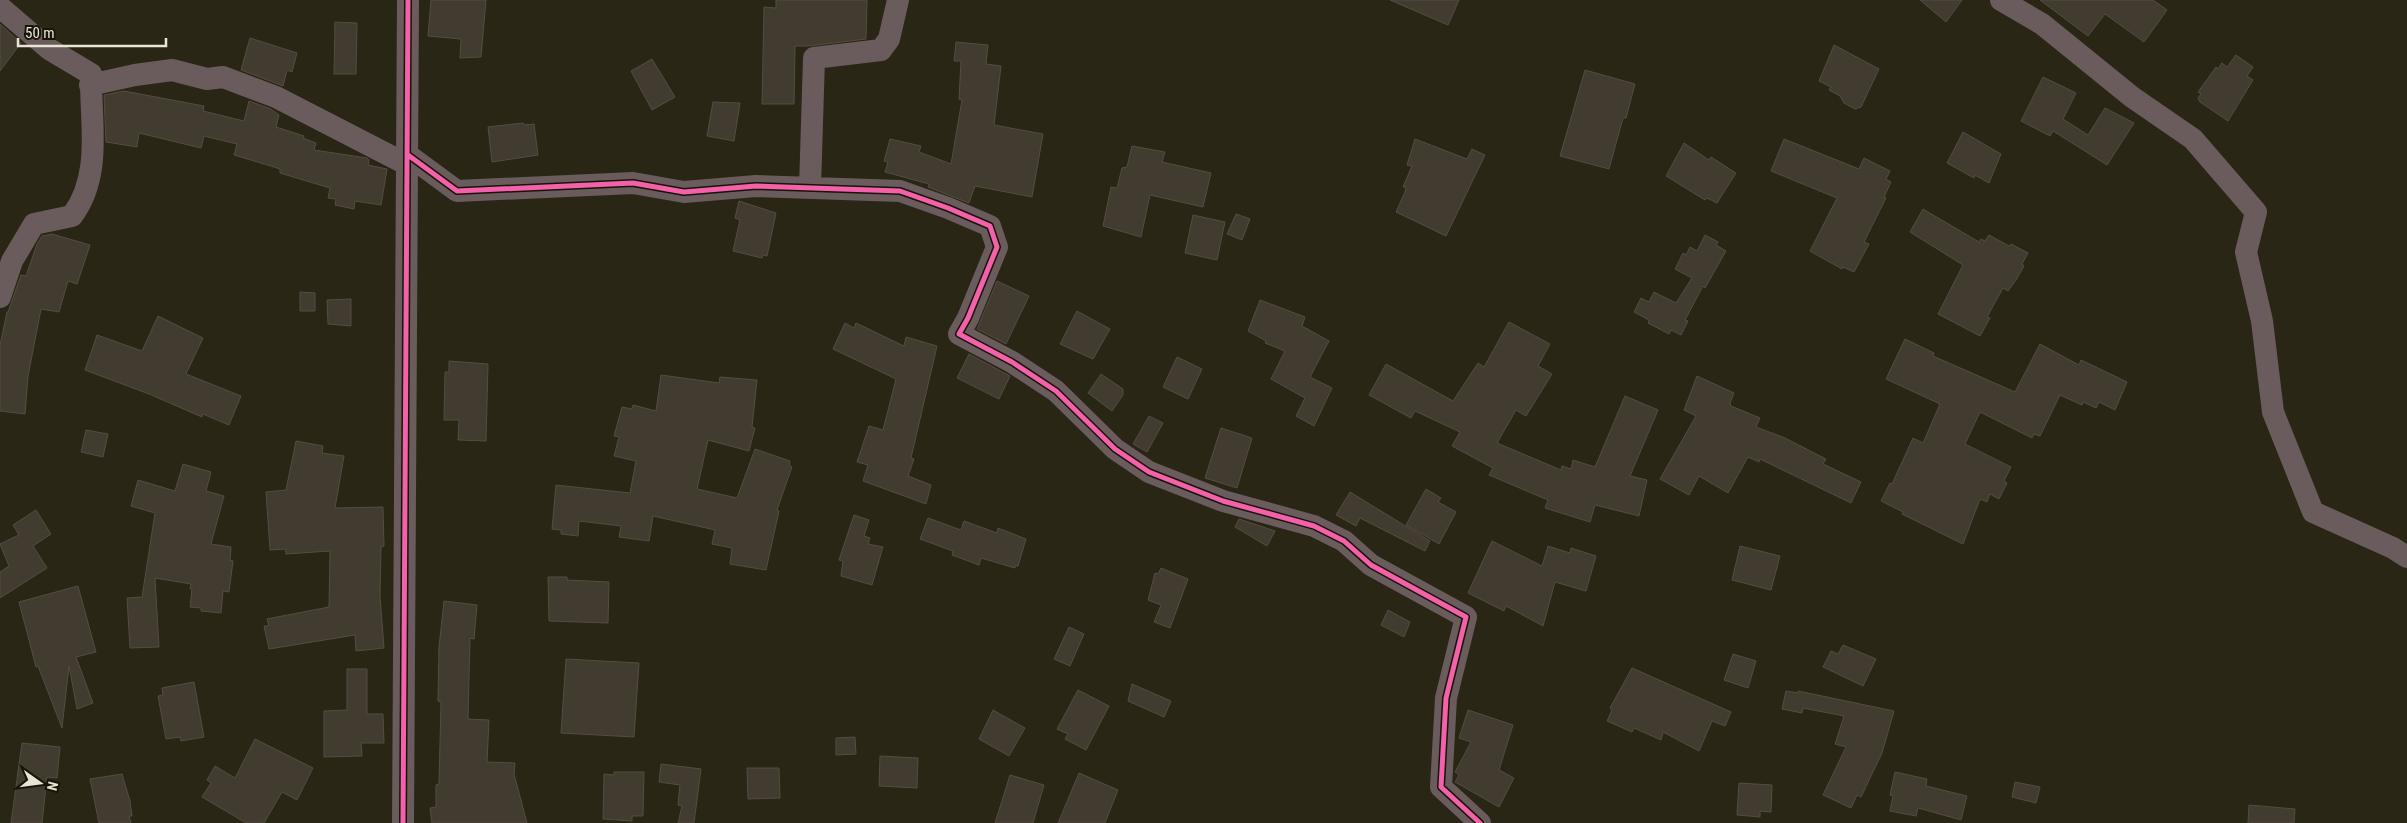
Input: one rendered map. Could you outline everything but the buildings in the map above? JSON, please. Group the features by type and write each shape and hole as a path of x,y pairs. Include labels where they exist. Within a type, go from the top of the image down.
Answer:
{"street":[{"path":"403,823 408,0"},
{"path":"810,188 814,58 881,50 889,39 898,0"},
{"path":"2001,0 2042,24 2132,98 2193,139 2256,212 2246,252 2262,321 2273,412 2313,512 2393,548 2407,557"},
{"path":"0,7 49,49 90,74 94,153 83,201 72,216 34,224 12,261 0,297"},
{"path":"90,85 135,75 172,70 207,79 223,76 276,97 408,160 457,191 632,183 684,192 756,186 900,191 948,208 990,226 998,247 968,318 959,334 1012,362 1056,391 1115,449 1149,472 1223,500 1314,526 1344,541 1370,565 1466,617 1446,698 1440,787 1480,823"}],"cycle path":[{"path":"403,823 408,0"},
{"path":"408,155 457,191 633,183 684,192 756,186 900,191 948,208 990,226 997,247 968,318 959,334 1012,362 1056,391 1115,449 1149,472 1223,501 1314,526 1344,541 1371,565 1466,617 1446,698 1441,787 1480,823"}]}
